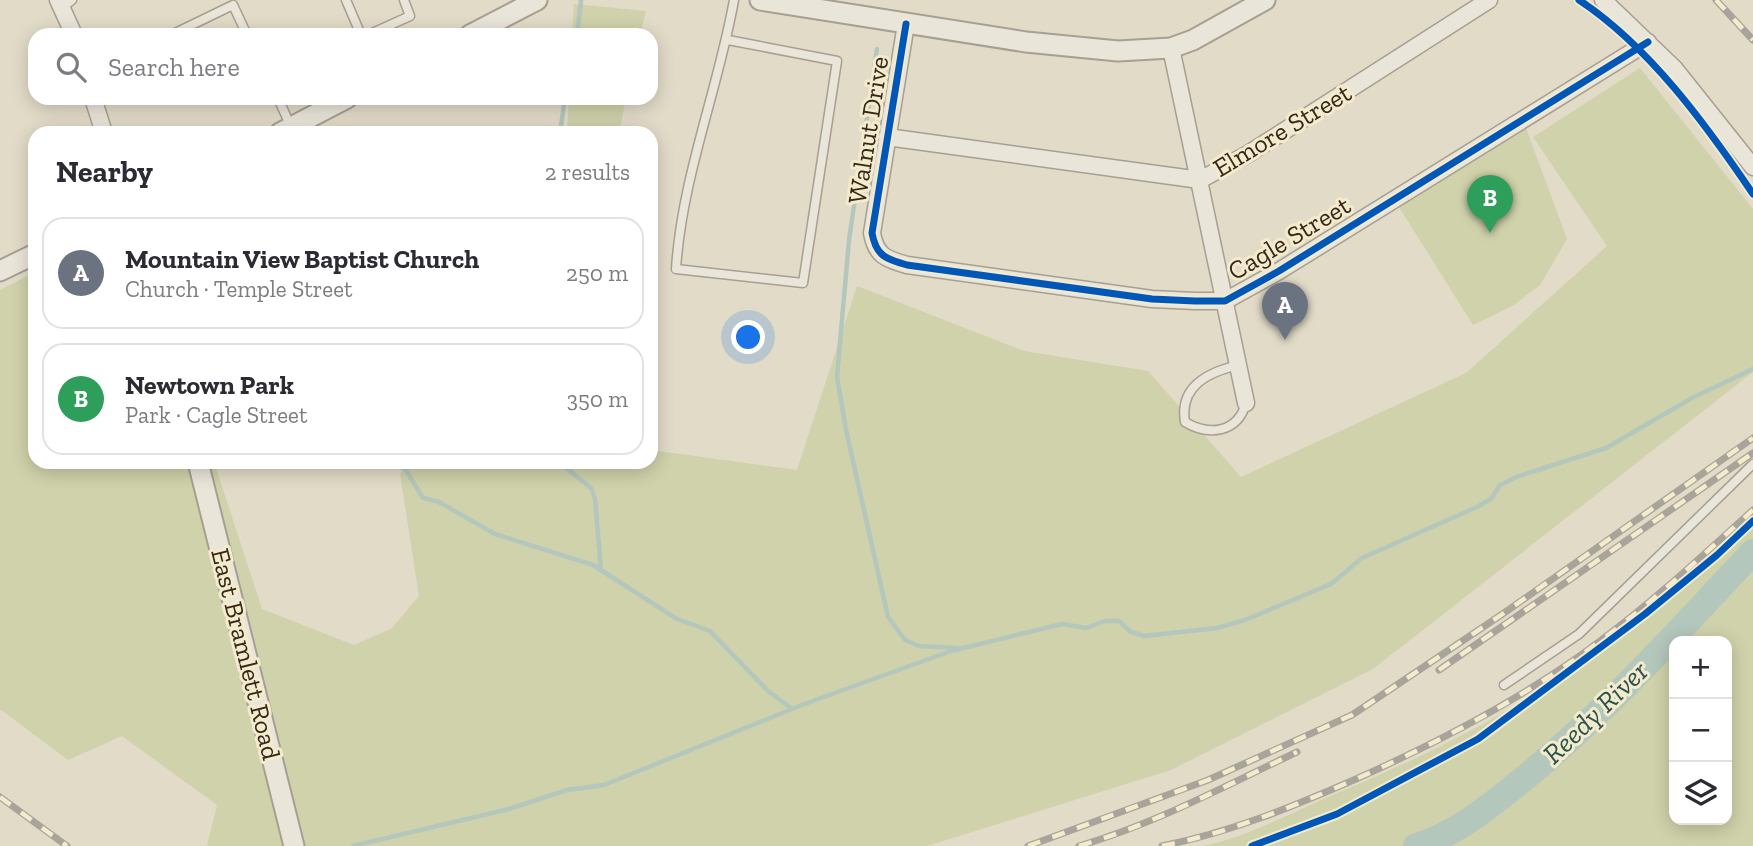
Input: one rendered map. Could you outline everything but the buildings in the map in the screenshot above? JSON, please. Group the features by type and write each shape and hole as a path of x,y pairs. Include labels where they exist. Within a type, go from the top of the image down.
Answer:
{"street":[{"path":"483,28 537,0"},
{"path":"760,0 1081,49 1118,51 1171,48 1218,28 1265,0"},
{"name":"Elmore Street","path":"887,137 1200,180 1248,154 1489,0"},
{"path":"1602,0 1674,68 1753,167"},
{"path":"64,2 72,28"},
{"name":"Walnut Drive","path":"874,243 872,233 906,24"},
{"name":"Cagle Street","path":"874,243 884,258 907,265 1152,299 1226,301 1279,271 1648,42"},
{"path":"1171,48 1246,403"},
{"path":"95,105 102,126"},
{"path":"294,126 334,105"},
{"path":"0,271 28,257"},
{"name":"East Bramlett Road","path":"200,469 294,846"}],"lane":[{"path":"346,0 358,28"},
{"path":"392,28 410,16 404,0"},
{"path":"728,40 837,61 803,283 677,268 678,236 687,192 728,40 734,0"},
{"path":"185,28 233,5 244,28"},
{"path":"280,105 285,126"},
{"path":"1239,365 1208,374 1196,383 1185,400 1185,422 1194,427 1219,429 1234,426 1243,416 1246,403"},
{"path":"1504,685 1579,634 1753,464"}],"green space":[{"path":"574,4 646,11 642,28 572,28"},
{"path":"1640,68 1753,209 1753,372 1373,669 1171,770 927,846 207,846 217,805 122,736 68,760 0,709 0,290 28,276 28,469 216,469 262,609 354,645 391,629 419,596 400,474 404,469 658,469 658,451 797,470 857,286 1024,351 1148,371 1241,477 1466,373 1607,246 1533,137"},
{"path":"569,105 625,105 620,126 567,126"},
{"path":"1526,128 1567,239 1540,285 1514,305 1473,325 1399,207"},
{"path":"1753,514 1753,846 1202,846 1249,832 1397,767 1466,733 1566,674 1617,637"}],"waterway":[{"path":"578,28 581,1"},
{"path":"877,49 849,240 837,377 846,430 888,617 905,640 919,646 957,648"},
{"path":"561,126 564,105"},
{"path":"353,846 509,809 567,790 604,785 807,703 951,651 1062,624 1086,628 1105,621 1119,621 1131,632 1144,636 1217,628 1245,620 1331,584 1362,558 1477,507 1491,499 1500,485 1516,477 1606,448 1692,398 1753,369"},
{"path":"405,469 423,498 439,502 495,534 593,565 677,619 710,631 768,691 791,708"},
{"path":"568,469 591,488 595,499 601,569"},
{"name":"Reedy River","path":"1416,846 1443,836 1469,821 1579,731 1639,673 1753,552"}],"railway":[{"path":"1716,0 1753,40"},
{"path":"1028,846 1208,780 1352,715 1504,613 1753,438"},
{"path":"1439,670 1753,453"},
{"path":"1162,846 1261,818 1388,764 1482,717 1543,681 1620,626 1753,510"},
{"path":"1079,846 1163,815 1297,752"},
{"path":"0,797 67,846"}],"cycle path":[{"path":"1579,0 1605,19 1653,64 1696,115 1753,194"},
{"path":"906,24 872,233 879,252 893,261 907,265 1152,299 1195,301 1225,301 1279,271 1648,42"},
{"path":"1252,846 1337,814 1478,739 1645,614 1717,555 1753,521"}],"place":[{"name":"Newtown Park","path":"1490,233"},
{"name":"Mountain View Baptist Church","path":"1285,340"}]}
